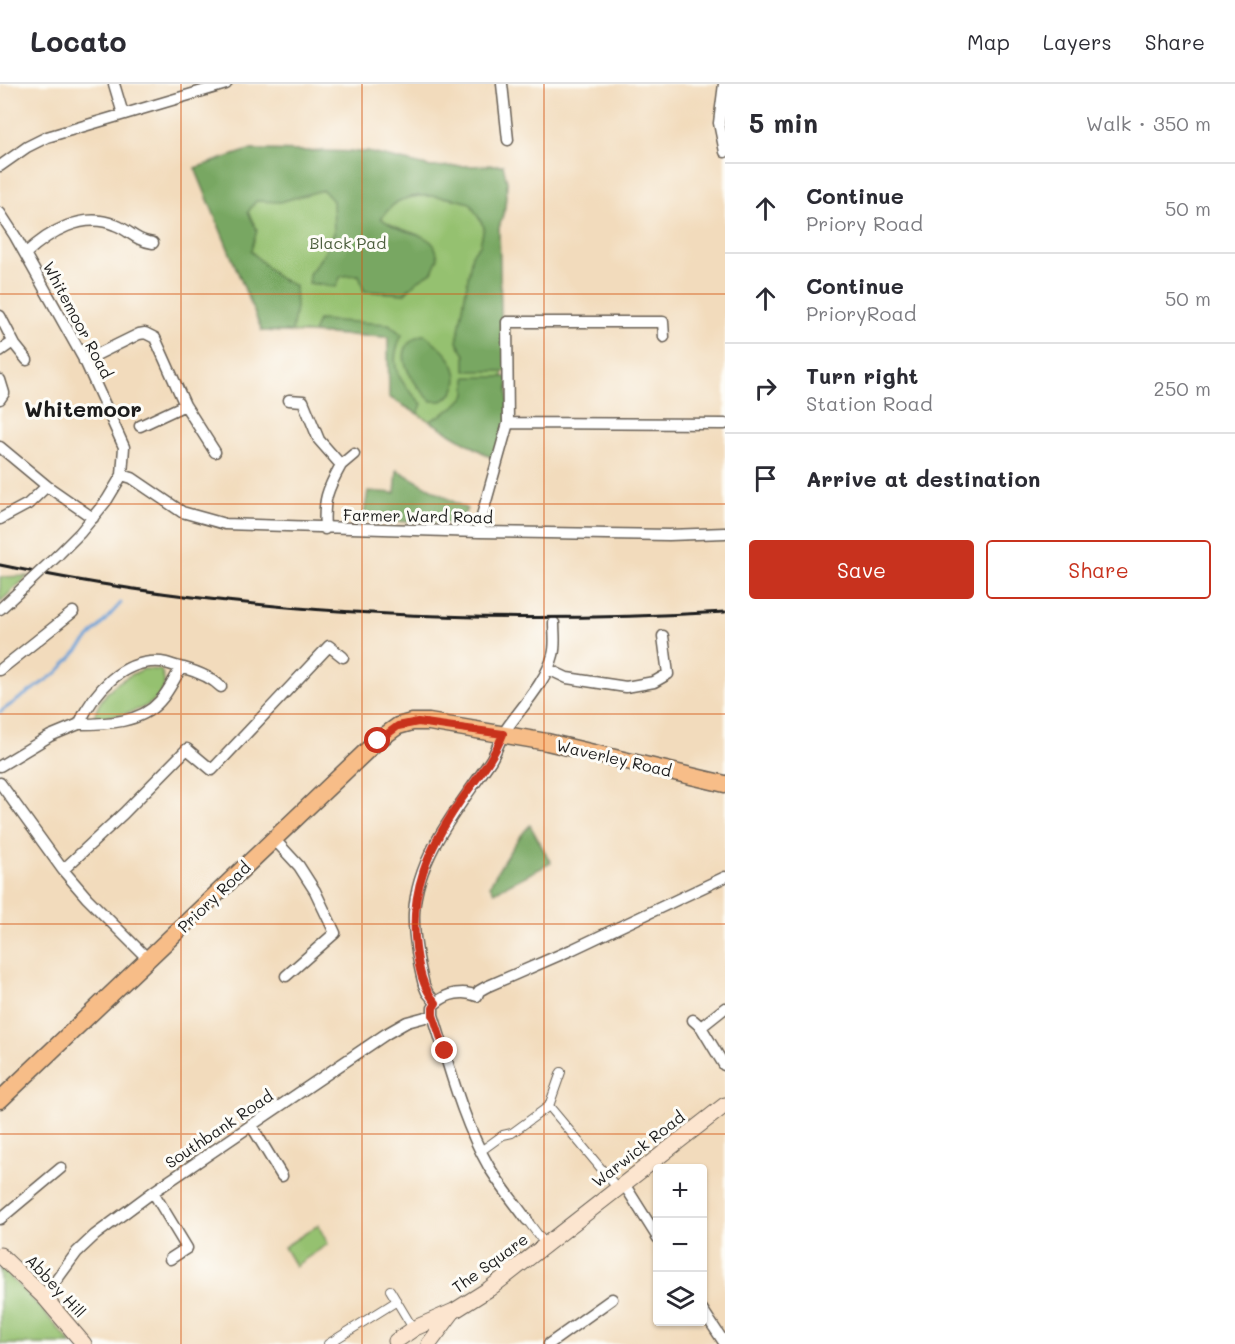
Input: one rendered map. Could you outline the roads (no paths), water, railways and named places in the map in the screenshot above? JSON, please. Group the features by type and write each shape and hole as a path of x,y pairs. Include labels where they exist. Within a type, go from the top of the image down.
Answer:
{"main road":[{"name":"Priory Road","path":"0,1100 387,733 398,726 412,722 440,724"},
{"name":"Waverley Road","path":"440,724 577,749 725,784"},
{"name":"Warwick Road","path":"544,1242 725,1105"},
{"name":"The Square","path":"395,1343 416,1328 454,1311 489,1289 544,1242"},
{"name":"Abbey Hill","path":"0,1255 44,1297 84,1344"},
{"name":"The Square","path":"431,1341 454,1311"}],"street":[{"path":"114,84 123,114"},
{"path":"0,166 27,147 47,137 226,84"},
{"path":"502,84 508,140"},
{"path":"724,84 719,123 725,152"},
{"name":"Whitemoor Road","path":"0,213 84,361 124,447 122,475"},
{"path":"25,254 52,234 85,220 113,224 136,239 153,243"},
{"path":"0,316 13,342 27,360"},
{"path":"479,532 508,423 507,322 663,318 664,337"},
{"path":"84,361 139,334 150,334 155,338 185,405 215,452"},
{"path":"0,351 13,342"},
{"path":"0,380 4,393 0,399"},
{"path":"289,400 306,400 319,440 341,465"},
{"path":"140,426 185,405"},
{"path":"508,423 725,424"},
{"path":"0,447 47,486 93,518"},
{"path":"325,529 326,496 341,465 354,454"},
{"path":"0,609 58,555 93,518 122,475"},
{"name":"Farmer Ward Road","path":"122,475 132,478 182,512 207,520 232,524 325,529 479,532 669,535 725,533"},
{"path":"0,519 28,504 47,486"},
{"path":"0,670 73,612"},
{"path":"436,1003 424,985 418,961 414,930 417,891 444,828 497,750 503,734 548,669 554,654 554,623"},
{"path":"548,669 567,678 626,687 654,682 668,674 663,636"},
{"path":"63,870 124,813 187,749 212,770 329,645 343,657"},
{"path":"79,724 85,711 102,689 128,669 160,662 204,675 216,681 221,687"},
{"path":"0,765 50,736 79,724 119,722 151,709 161,700 181,668"},
{"path":"0,783 63,870 148,960"},
{"path":"274,839 299,866 315,891 335,933 286,976"},
{"path":"544,1242 497,1178 481,1150 468,1121 433,1015 433,1008 444,997 461,993 477,996 479,991 486,987 581,946 725,877"},
{"path":"724,1065 697,1024 725,1008"},
{"name":"Southbank Road","path":"44,1297 77,1252 95,1235 153,1192 386,1034 407,1022 433,1015"},
{"path":"485,1148 502,1135 513,1133 549,1106 561,1072"},
{"path":"549,1106 619,1184 653,1232"},
{"path":"251,1125 282,1176"},
{"path":"0,1220 61,1168"},
{"path":"153,1192 188,1248 170,1259"},
{"path":"390,1290 411,1325"},
{"path":"549,1344 612,1299"},
{"path":"328,1344 397,1301"},
{"path":"707,1317 725,1344"}],"waterway":[{"path":"0,712 58,672 121,603"}],"railway":[{"path":"0,565 90,582 180,595 270,606 361,612 543,618 725,612"}],"district":[{"name":"Whitemoor","path":"83,409"}],"park label":[{"name":"Black Pad","path":"348,243"}]}
